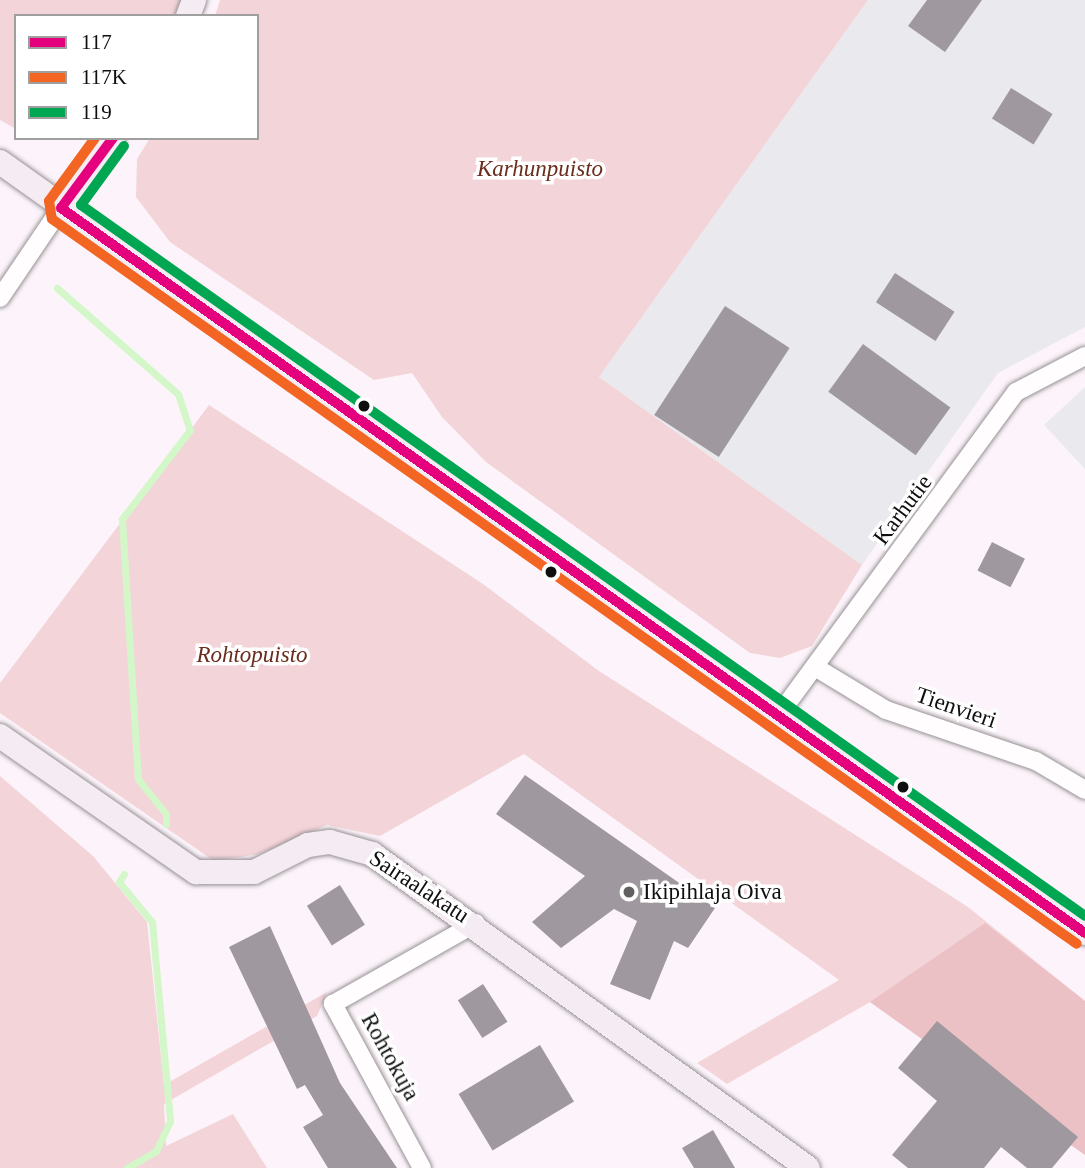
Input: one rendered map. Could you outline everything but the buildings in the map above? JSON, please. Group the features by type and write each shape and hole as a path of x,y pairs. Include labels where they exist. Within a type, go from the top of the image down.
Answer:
{"main road":[{"path":"61,208 112,140"},
{"path":"0,162 61,208 1085,933"},
{"name":"Sairaalakatu","path":"0,736 196,872 237,876 308,845 341,844 372,854 476,923 808,1168"}],"street":[{"path":"0,298 61,208"},
{"name":"Karhutie","path":"778,716 1016,392 1085,356"},
{"name":"Tienvieri","path":"815,667 886,710 1036,761 1085,790"},
{"name":"Rohtokuja","path":"422,1168 332,1004 476,923"}],"shaded area":[{"path":"868,0 1085,0 1085,327 998,373 862,565 599,377"},
{"path":"1085,387 1085,469 1044,425"},
{"path":"985,923 1085,1001 1085,1155 870,1002"}],"green space":[{"path":"0,0 186,0 179,14 14,14 14,128 0,120"},
{"name":"Karhunpuisto","path":"220,0 868,0 599,377 862,565 812,646 780,658 750,653 486,462 442,417 412,373 374,380 170,242 136,197 137,159 149,140 259,140 259,14 216,14"},
{"name":"Rohtopuisto","path":"209,405 483,584 599,671 968,907 1085,1001 1085,1155 870,1002 727,1084 697,1063 839,980 524,754 380,836 327,825 259,854 214,861 0,713 0,683"},
{"path":"0,776 93,856 147,922 164,1085 327,992 317,1016 164,1104 166,1146 233,1114 267,1168 0,1168"}],"waterway":[{"path":"57,288 178,394 190,430 122,519 138,779 166,814 166,824"},
{"path":"124,874 119,882 152,922 170,1121 156,1151 127,1168"}],"transit line":[{"name":"117K","path":"94,140 49,201 52,219 1077,944"},
{"name":"117","path":"112,140 61,208 1085,933"},
{"name":"119","path":"124,146 81,205 1085,916"}],"place":[{"name":"Ikipihlaja Oiva","path":"629,892"}]}
